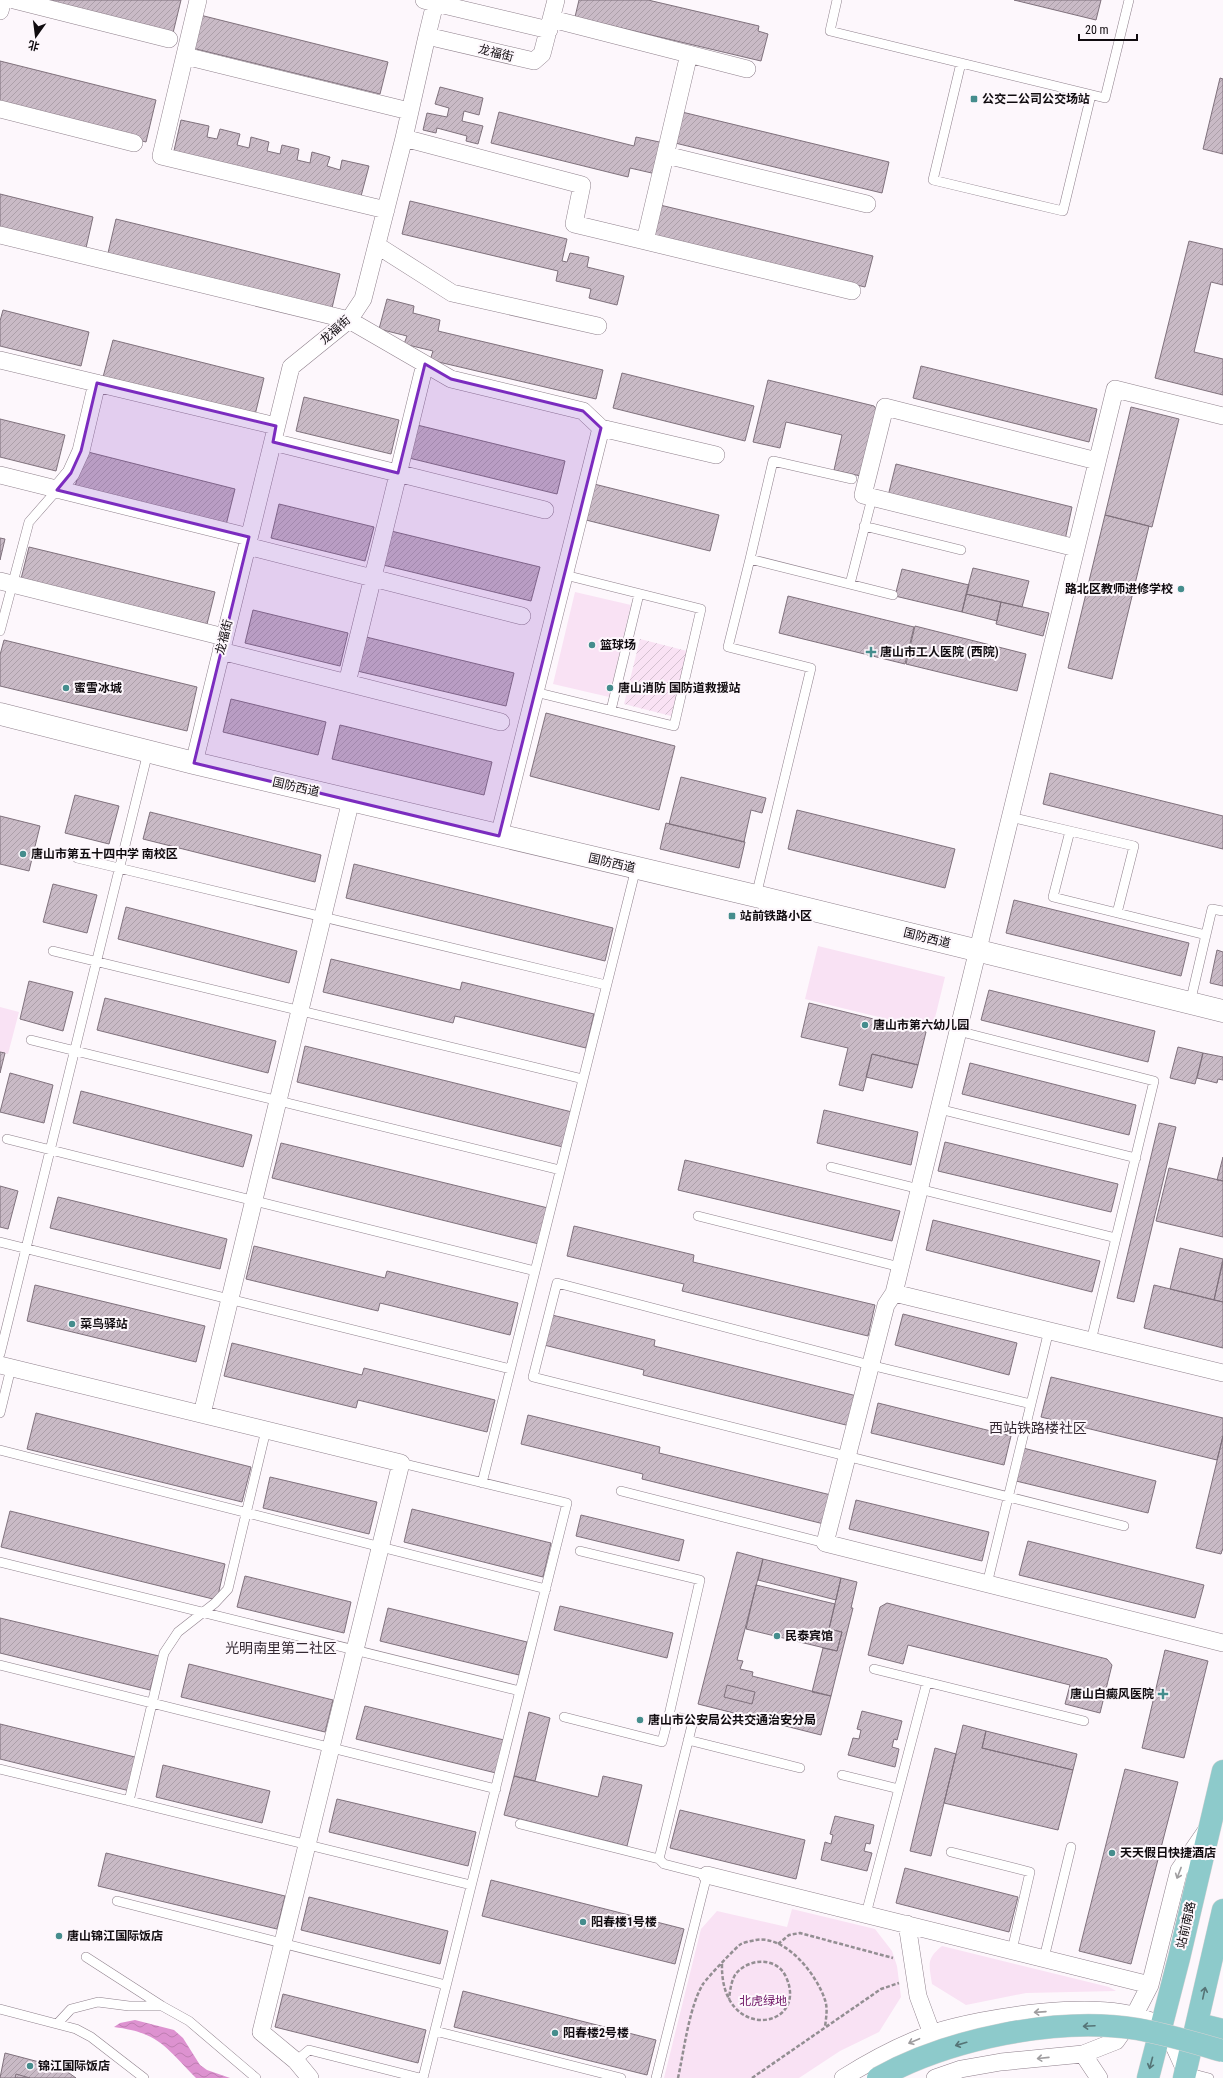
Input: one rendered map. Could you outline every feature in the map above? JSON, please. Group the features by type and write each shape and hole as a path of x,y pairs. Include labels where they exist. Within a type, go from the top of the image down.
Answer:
{"main road":[{"name":"站前南路","path":"1148,2078 1179,1958 1208,1829 1223,1771"},
{"path":"1185,2075 1198,2024 1223,1910"},
{"path":"1198,2024 1223,2030"},
{"path":"878,2078 931,2054 960,2044 1000,2034 1046,2028 1097,2026 1137,2029 1223,2051"}],"street":[{"path":"0,11 3,0"},
{"path":"14,0 169,39"},
{"path":"198,0 161,156 386,210"},
{"name":"龙福街","path":"194,763 291,367 348,320 363,299 378,246 427,36 534,61 542,54 556,0"},
{"path":"427,36 429,1 550,24 689,54 746,69"},
{"path":"645,241 689,54"},
{"path":"185,56 409,111"},
{"path":"0,109 134,143"},
{"path":"404,138 582,185 574,224 852,291"},
{"path":"666,155 867,204"},
{"path":"0,234 348,320 451,379 583,411 601,428 716,455"},
{"path":"378,246 452,293 598,326"},
{"path":"0,360 97,383 274,434 398,473 545,510"},
{"path":"347,683 425,364"},
{"path":"57,490 71,473 81,450 97,383"},
{"path":"1223,416 1115,389 894,1293 886,1305 825,1543 1223,1643"},
{"path":"1076,548 863,495 885,407 1097,460"},
{"path":"499,836 601,428"},
{"path":"0,475 248,542 372,579 522,616"},
{"path":"6,583 223,644 347,683 501,722"},
{"name":"国防西道","path":"0,714 148,752 978,950 1223,1012"},
{"path":"202,1414 351,800"},
{"path":"894,1293 1223,1373"},
{"path":"5,1367 401,1463 307,1845 281,1944 261,2032 296,2061 310,2078"},
{"path":"935,2078 961,2069 1001,2062 1083,2054 1116,2041 1135,2014 1150,1985 1178,1870 1208,1829"},
{"path":"706,1875 1150,1985"},
{"path":"907,1924 918,1996 932,2034"},
{"path":"843,2078 888,2053 932,2034 982,2021 1022,2014 1065,2011 1135,2014 1161,2025 1185,2075"},
{"path":"1083,2054 1099,2078"}],"lane":[{"path":"837,0 830,31 1106,98 1129,0"},
{"path":"961,63 933,180 1063,211 1091,94"},
{"path":"756,896 811,668 728,647 773,461 852,479"},
{"path":"0,631 6,583 29,522 57,490"},
{"path":"850,584 872,498"},
{"path":"864,526 961,550"},
{"path":"750,559 893,595"},
{"path":"536,692 674,726 701,609 565,575"},
{"path":"611,710 639,594"},
{"path":"0,1354 118,868 148,752"},
{"path":"1010,816 1134,846 1118,913"},
{"path":"1070,831 1053,897 1206,935"},
{"path":"77,858 606,985"},
{"path":"482,1483 636,868"},
{"path":"1190,1003 1212,909 1223,911"},
{"path":"54,951 583,1079"},
{"path":"958,1031 1154,1081 1091,1340"},
{"path":"31,1040 560,1170"},
{"path":"939,1109 1136,1158"},
{"path":"7,1139 50,1151 535,1271"},
{"path":"831,1167 1116,1238"},
{"path":"698,1216 900,1267"},
{"path":"0,1242 510,1370"},
{"path":"1030,1404 870,1365 557,1283 533,1377 1124,1526"},
{"path":"987,1584 1049,1330"},
{"path":"0,1413 5,1367"},
{"path":"129,1800 164,1653 178,1632 215,1603 228,1589 266,1430"},
{"path":"0,1450 546,1589"},
{"path":"401,1463 567,1504 423,2078"},
{"path":"621,1491 825,1543"},
{"path":"564,1717 662,1742 700,1580 580,1551"},
{"path":"0,1562 520,1691"},
{"path":"0,1665 496,1789"},
{"path":"874,1669 1084,1721"},
{"path":"866,1914 927,1682"},
{"path":"659,1859 693,1720 669,1714"},
{"path":"688,1740 800,1768"},
{"path":"0,1769 471,1885"},
{"path":"842,1774 899,1789"},
{"path":"520,1824 659,1859 664,1864 706,1875 656,2078"},
{"path":"1044,1958 1071,1847"},
{"path":"951,1852 1030,1872 1012,1950"},
{"path":"117,1901 446,1986"},
{"path":"86,1957 162,2006 189,2021 256,2078"},
{"path":"58,2023 71,2009 98,2002 129,2006 162,2006"},
{"path":"0,2010 58,2023 76,2029 91,2037 144,2078"},
{"path":"435,2031 621,2078"},
{"path":"296,2061 309,2050 420,2078"},
{"path":"1185,2075 1209,2078"}],"path":[{"path":"778,1944 790,1935 800,1933 896,1959"},
{"path":"678,2078 695,2003 704,1983 740,1944 758,1940 778,1944 790,1951 799,1959 819,1986 826,2007 825,2028"},
{"path":"722,1964 721,1974 729,1999 739,2012 746,2018 765,2021 774,2018 782,2012 788,2004 790,1994 789,1983 785,1974 777,1967 768,1962 757,1962 744,1966 734,1976 729,1999"},
{"path":"752,2078 882,1989 903,1982"}],"highlighted area":[{"path":"425,364 451,379 583,411 601,428 499,836 194,763 249,537 57,490 71,473 81,451 97,383 276,426 273,442 398,473"}],"green space":[{"name":"篮球场","path":"575,592 631,605 609,697 553,684"},
{"path":"640,639 687,651 671,716 624,704"},
{"path":"818,946 945,977 932,1030 805,999"},
{"path":"0,1007 19,1012 8,1054 0,1052"},
{"name":"北虎绿地","path":"792,1909 875,1929 892,1951 897,1966 901,1997 879,2032 840,2051 799,2078 664,2078 701,1929 717,1911 787,1927"},
{"path":"942,1946 1109,1987 1116,1991 1026,1993 966,2005 932,1984 930,1971 931,1958"}],"water":[{"path":"135,2020 174,2030 183,2038 200,2065 207,2070 230,2078 196,2078 161,2043 142,2033 114,2027 120,2023"}],"building":[{"path":"39,0 181,0 173,33"},
{"path":"579,0 648,0 759,26 758,31 768,34 761,61 575,17"},
{"path":"1014,0 1101,0 1096,20"},
{"path":"200,15 388,62 380,94 192,48"},
{"path":"0,61 156,100 146,142 0,106"},
{"path":"1220,78 1223,79 1223,154 1203,149"},
{"path":"440,87 483,98 479,115 464,111 462,121 483,126 478,144 466,141 467,136 437,128 436,133 423,130 427,113 447,117 449,108 435,104"},
{"path":"499,112 634,146 636,137 664,143 656,174 630,168 628,177 491,143"},
{"path":"682,112 889,162 882,193 675,143"},
{"path":"181,120 209,126 207,137 217,139 220,129 240,134 237,145 249,148 251,137 269,142 267,151 280,154 282,145 299,149 297,160 310,163 312,152 330,157 327,166 340,170 342,160 369,166 360,200 173,155"},
{"path":"0,194 93,217 86,248 0,227"},
{"path":"410,201 567,239 562,261 567,262 570,253 589,257 587,267 624,276 617,305 589,298 591,289 556,281 558,271 402,234"},
{"path":"660,205 873,256 865,287 653,236"},
{"path":"116,219 340,274 332,308 108,253"},
{"path":"1189,241 1223,249 1223,285 1211,282 1194,352 1223,359 1223,395 1155,378"},
{"path":"387,299 414,306 413,313 440,320 438,331 603,370 596,399 430,360 433,351 404,344 407,336 379,329"},
{"path":"3,310 89,332 81,366 0,346 0,321"},
{"path":"113,340 264,378 255,415 103,377"},
{"path":"921,366 1097,409 1089,442 913,398"},
{"path":"622,373 754,406 745,441 613,408"},
{"path":"768,380 874,406 880,415 865,477 834,470 842,435 786,422 780,448 753,442"},
{"path":"304,397 399,420 391,454 296,431"},
{"path":"1131,407 1179,419 1152,527 1105,515"},
{"path":"0,419 65,435 56,471 0,457"},
{"path":"413,424 565,461 557,494 405,457"},
{"path":"84,451 235,489 226,525 75,487"},
{"path":"896,464 1072,507 1065,540 888,496"},
{"path":"594,484 719,515 710,551 586,520"},
{"path":"279,504 374,527 365,561 271,538"},
{"path":"1105,515 1149,526 1112,679 1068,668"},
{"path":"387,530 540,567 531,601 379,564"},
{"path":"0,538 5,539 0,560"},
{"path":"29,547 215,592 207,624 21,579"},
{"path":"973,568 1029,581 1022,607 966,594"},
{"path":"902,569 969,585 962,612 895,596"},
{"path":"966,594 1001,602 997,621 962,612"},
{"path":"788,596 914,627 905,664 779,633"},
{"path":"1001,602 1049,613 1043,636 996,624"},
{"path":"253,610 348,633 340,666 245,643"},
{"path":"915,626 1026,654 1017,691 906,664"},
{"path":"362,636 514,673 506,706 353,670"},
{"path":"4,640 197,687 187,731 0,686 0,655"},
{"path":"231,699 326,722 318,755 223,732"},
{"path":"546,713 675,746 659,810 530,776"},
{"path":"340,725 492,762 484,795 332,759"},
{"path":"1050,773 1223,816 1223,849 1043,804"},
{"path":"681,777 766,798 762,813 751,810 744,842 669,824"},
{"path":"75,795 119,806 109,844 65,833"},
{"path":"797,810 955,849 945,888 788,849"},
{"path":"150,812 321,855 315,882 143,839"},
{"path":"0,816 40,826 29,871 0,864"},
{"path":"666,823 745,842 739,868 660,849"},
{"path":"354,864 613,928 605,961 346,898"},
{"path":"53,884 97,895 87,933 43,922"},
{"path":"1014,900 1189,943 1181,976 1006,933"},
{"path":"126,907 297,951 289,983 118,939"},
{"path":"1217,950 1223,952 1223,986 1210,983"},
{"path":"331,959 460,990 462,982 594,1014 586,1048 455,1016 453,1023 323,992"},
{"path":"29,981 73,992 63,1031 20,1019"},
{"path":"989,990 1155,1031 1148,1062 981,1020"},
{"path":"105,998 276,1041 268,1073 97,1030"},
{"path":"809,1003 926,1032 918,1065 872,1054 863,1091 839,1085 848,1048 801,1037"},
{"path":"305,1046 572,1112 563,1147 297,1082"},
{"path":"1178,1047 1203,1053 1195,1084 1170,1078"},
{"path":"0,1052 5,1053 0,1073"},
{"path":"1203,1053 1223,1057 1223,1080 1218,1079 1217,1083 1197,1078"},
{"path":"872,1054 918,1065 912,1088 866,1077"},
{"path":"970,1063 1136,1105 1129,1135 962,1094"},
{"path":"10,1073 53,1085 44,1123 0,1112"},
{"path":"81,1091 252,1135 243,1167 73,1123"},
{"path":"824,1110 918,1132 911,1165 817,1143"},
{"path":"1159,1123 1176,1127 1134,1302 1117,1298"},
{"path":"945,1142 1118,1184 1111,1212 938,1171"},
{"path":"281,1143 548,1208 539,1244 272,1178"},
{"path":"1223,1157 1223,1181 1217,1180"},
{"path":"685,1160 900,1211 892,1241 678,1190"},
{"path":"1169,1168 1223,1181 1223,1237 1156,1221"},
{"path":"0,1186 18,1191 8,1229 0,1227"},
{"path":"58,1197 227,1239 220,1269 50,1228"},
{"path":"933,1220 1100,1261 1092,1292 926,1250"},
{"path":"574,1226 694,1255 693,1262 875,1305 868,1336 682,1291 684,1284 567,1256"},
{"path":"254,1246 385,1278 387,1271 518,1303 510,1335 380,1303 378,1311 246,1279"},
{"path":"1180,1248 1223,1259 1214,1300 1170,1289"},
{"path":"1223,1262 1223,1302 1214,1300"},
{"path":"35,1285 205,1326 196,1362 27,1321"},
{"path":"1154,1285 1223,1302 1223,1348 1144,1328"},
{"path":"903,1314 1017,1343 1009,1375 895,1345"},
{"path":"552,1315 655,1340 654,1346 857,1396 850,1426 643,1375 644,1370 544,1345"},
{"path":"232,1343 362,1375 364,1368 495,1400 487,1432 358,1400 356,1408 224,1376"},
{"path":"1051,1377 1223,1418 1223,1436 1217,1460 1041,1417"},
{"path":"878,1403 1011,1436 1004,1465 871,1433"},
{"path":"36,1413 251,1467 242,1502 27,1449"},
{"path":"528,1415 660,1447 659,1453 831,1495 824,1524 642,1479 643,1474 521,1444"},
{"path":"1223,1436 1223,1548 1221,1554 1196,1548"},
{"path":"1023,1448 1156,1481 1148,1513 1016,1481"},
{"path":"270,1477 377,1502 369,1534 263,1508"},
{"path":"856,1500 989,1532 982,1561 849,1529"},
{"path":"412,1509 551,1543 543,1577 404,1542"},
{"path":"10,1511 225,1564 217,1600 1,1547"},
{"path":"581,1515 684,1540 679,1561 576,1536"},
{"path":"1028,1541 1204,1585 1195,1618 1019,1575"},
{"path":"737,1552 763,1559 737,1660 743,1661 740,1669 753,1672 752,1676 831,1696 821,1735 698,1704"},
{"path":"763,1559 841,1578 836,1600 758,1580"},
{"path":"245,1576 351,1602 344,1633 237,1607"},
{"path":"841,1578 857,1582 851,1608 853,1608 831,1696 812,1692 823,1648 837,1651 842,1632 829,1629"},
{"path":"756,1585 835,1604 829,1629 842,1632 837,1651 746,1629"},
{"path":"887,1603 1107,1659 1112,1665 1100,1713 1065,1704 1070,1685 908,1645 903,1664 868,1655 880,1607"},
{"path":"560,1606 673,1633 667,1658 554,1630"},
{"path":"388,1608 527,1642 519,1675 380,1641"},
{"path":"0,1618 159,1656 150,1690 0,1653"},
{"path":"1165,1650 1208,1661 1184,1758 1142,1748"},
{"path":"189,1664 333,1700 325,1732 181,1697"},
{"path":"727,1685 755,1692 752,1704 724,1697"},
{"path":"365,1706 504,1740 496,1773 356,1739"},
{"path":"862,1711 902,1721 897,1740 894,1739 892,1747 899,1749 895,1767 848,1755 853,1738 859,1739 861,1730 857,1729"},
{"path":"529,1712 550,1718 535,1781 514,1776"},
{"path":"0,1724 139,1758 130,1791 0,1759"},
{"path":"963,1725 986,1731 982,1748 1073,1770 1058,1830 944,1803"},
{"path":"986,1731 1077,1754 1073,1770 982,1748"},
{"path":"935,1748 956,1754 931,1856 910,1851"},
{"path":"163,1765 270,1791 262,1823 156,1797"},
{"path":"1125,1769 1178,1782 1131,1964 1079,1951"},
{"path":"514,1776 598,1797 603,1776 642,1785 627,1846 504,1815"},
{"path":"337,1799 476,1832 468,1866 329,1832"},
{"path":"680,1810 805,1840 796,1879 670,1848"},
{"path":"835,1816 874,1825 870,1844 866,1843 864,1851 872,1853 867,1871 821,1860 825,1842 831,1844 833,1835 830,1834"},
{"path":"106,1853 285,1896 277,1929 98,1886"},
{"path":"905,1868 1018,1897 1009,1932 896,1903"},
{"name":"阳春楼1号楼","path":"491,1880 684,1929 675,1964 482,1916"},
{"path":"309,1897 448,1931 440,1964 301,1930"},
{"name":"阳春楼2号楼","path":"463,1991 656,2040 647,2075 454,2027"},
{"path":"283,1994 426,2030 418,2063 275,2027"},
{"name":"锦江国际饭店","path":"5,2053 62,2068 76,2078 0,2078"},
{"path":"16,2074 30,2078 15,2078"}],"place":[{"name":"公交二公司公交场站","path":"974,99"},
{"name":"路北区教师进修学校","path":"1181,589"},
{"name":"篮球场","path":"592,645"},
{"name":"唐山市工人医院 (西院)","path":"871,652"},
{"name":"蜜雪冰城","path":"66,688"},
{"name":"唐山消防 国防道救援站","path":"610,688"},
{"name":"唐山市第五十四中学 南校区","path":"23,854"},
{"name":"站前铁路小区","path":"732,916"},
{"name":"唐山市第六幼儿园","path":"865,1025"},
{"name":"菜鸟驿站","path":"72,1324"},
{"name":"民泰宾馆","path":"777,1636"},
{"name":"唐山白癜风医院","path":"1163,1694"},
{"name":"唐山市公安局公共交通治安分局","path":"640,1720"},
{"name":"天天假日快捷酒店","path":"1112,1853"},
{"name":"阳春楼1号楼","path":"583,1922"},
{"name":"唐山锦江国际饭店","path":"59,1936"},
{"name":"阳春楼2号楼","path":"555,2033"},
{"name":"锦江国际饭店","path":"30,2066"}],"district":[{"name":"西站铁路楼社区","path":"1038,1428"},
{"name":"光明南里第二社区","path":"281,1648"}]}
